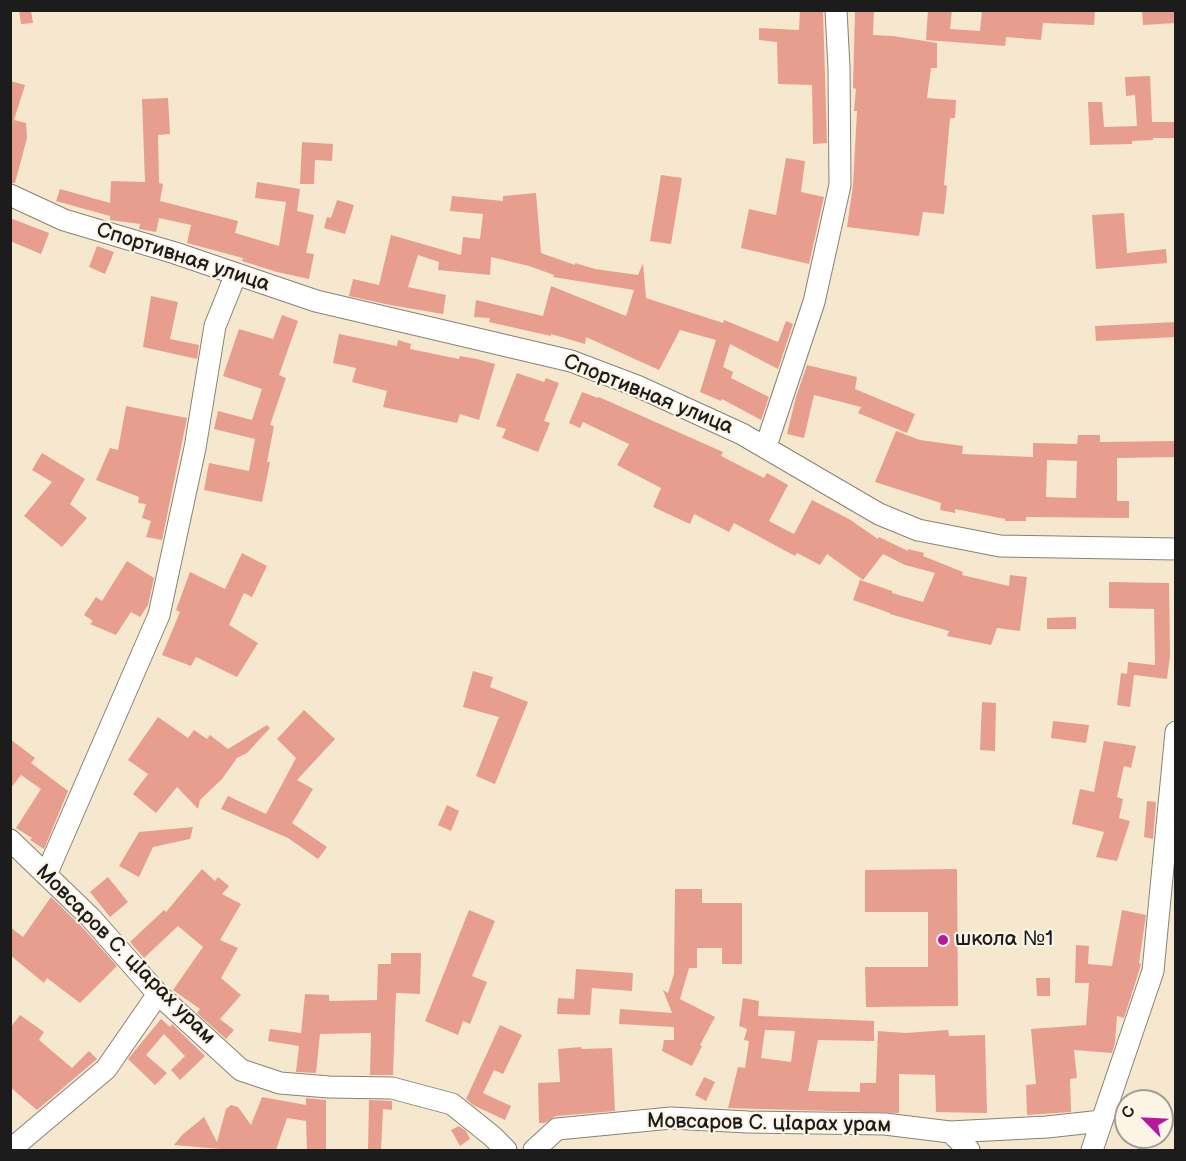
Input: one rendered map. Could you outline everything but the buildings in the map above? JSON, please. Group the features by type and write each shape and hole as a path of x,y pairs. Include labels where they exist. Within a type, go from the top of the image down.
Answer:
{"street":[{"path":"765,446 814,302 840,185 836,10"},
{"name":"Спортивная улица","path":"10,195 64,220 316,301 571,361 637,386 765,446 879,514 918,530 1000,546 1176,549"},
{"path":"46,875 159,615 195,448 215,326 236,274"},
{"path":"1092,1150 1153,971 1176,732"},
{"name":"Мовсаров С. цIарах урам","path":"10,840 91,918 158,994 241,1070 280,1083 328,1088 392,1088 452,1104 506,1150"},
{"path":"10,1150 106,1069 158,994"},
{"name":"Мовсаров С. цIарах урам","path":"534,1150 557,1129 671,1118 748,1122 885,1124 950,1132 1047,1127 1102,1121"},
{"path":"950,1132 969,1150"}],"place":[{"name":"школа №1","path":"943,940"}]}
